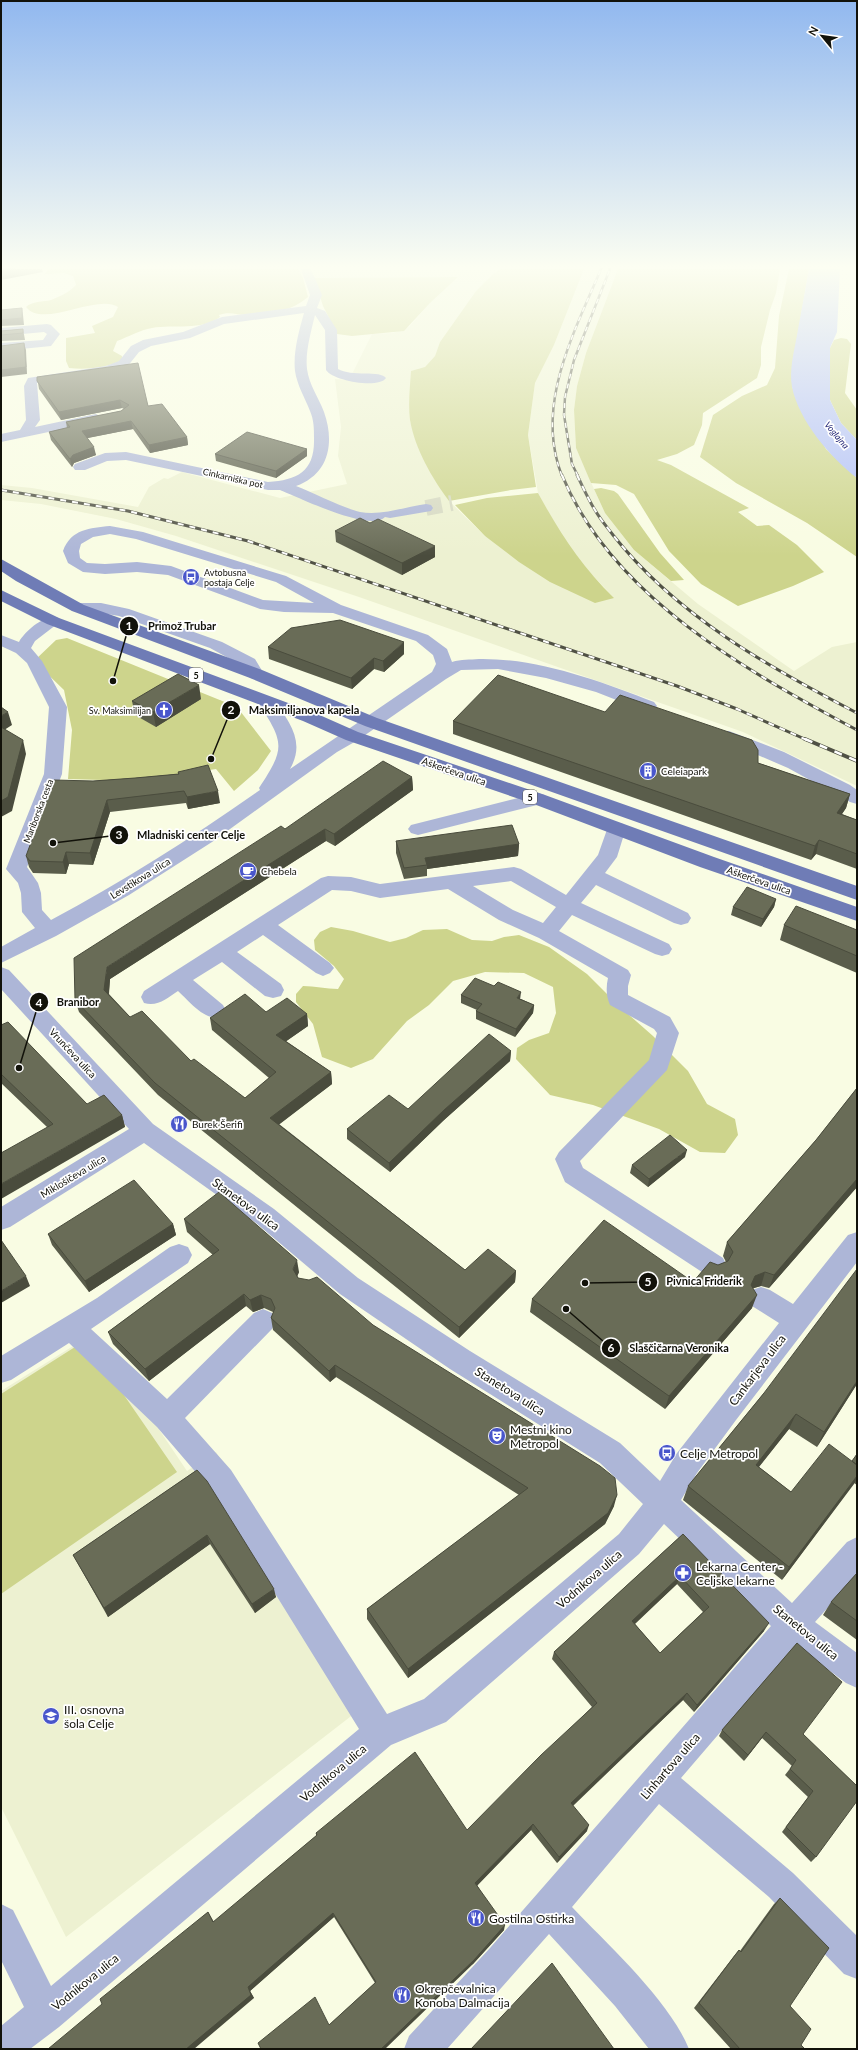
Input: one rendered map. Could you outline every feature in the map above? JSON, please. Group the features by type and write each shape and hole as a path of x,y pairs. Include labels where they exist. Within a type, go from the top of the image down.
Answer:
{"main road":[{"name":"Aškerčeva ulica","path":"1,564 40,589 78,608 256,674 371,722 857,893"},
{"name":"5","path":"1,595 54,621"},
{"name":"Aškerčeva ulica","path":"54,621 352,736 538,799 857,914"}],"street":[{"path":"25,433 33,420 30,386 32,381 108,369 121,365"},
{"name":"Cinkarniška pot","path":"80,467 105,457 126,456 268,486 284,486 300,481 310,473 321,460 322,444 320,419 304,383 302,365"},
{"path":"332,365 332,370 336,374 343,376 380,378"},
{"path":"1,438 107,416"},
{"path":"268,486 331,520"},
{"path":"284,486 358,516 384,515 426,508"},
{"path":"335,608 284,608 260,604 171,571 136,567 105,569 83,567 73,560 71,551 74,542 89,533 110,530 138,535 281,579 335,608 422,638 441,653 444,664 440,675"},
{"path":"1,640 22,648 28,638 54,621"},
{"name":"Mariborska cesta","path":"22,648 34,661 58,707 52,774 16,869 24,874 32,889 32,912 49,931"},
{"name":"Levstikova ulica","path":"1,956 122,890 205,838 331,748 352,736 440,675 458,665 478,663 518,666 602,688 662,712"},
{"path":"260,800 288,757 288,736 267,702"},
{"path":"711,730 739,740 794,765 844,789 857,798"},
{"path":"418,829 538,799"},
{"path":"546,933 607,857 616,828"},
{"path":"152,997 328,883 351,884 380,891 514,874 568,905 662,949"},
{"path":"592,875 681,918"},
{"path":"451,882 506,914 546,933 620,975 617,986 618,999 662,1023 668,1033 659,1064 567,1159 574,1175 714,1266"},
{"path":"263,924 323,968"},
{"path":"223,952 273,990"},
{"name":"Vrunčeva ulica","path":"1,975 145,1131"},
{"path":"179,980 215,1010"},
{"name":"Miklošičeva ulica","path":"1,1220 145,1131"},
{"name":"Stanetova ulica","path":"145,1131 265,1216 318,1274 349,1286 460,1360 610,1453 793,1625 857,1672"},
{"name":"Cankarjeva ulica","path":"663,1502 687,1463 796,1320 855,1249"},
{"path":"1,1371 106,1306 179,1255"},
{"path":"761,1298 796,1320"},
{"path":"167,1418 263,1321"},
{"path":"71,1328 167,1418 221,1480 380,1733"},
{"name":"Vodnikova ulica","path":"1,2049 46,2014 380,1733 435,1711 629,1544 663,1502"},
{"name":"Linhartova ulica","path":"422,2049 548,1908 657,1780 857,1552"},
{"path":"657,1780 781,1884 857,1961"},
{"path":"548,1908 661,2034 671,2049"},
{"path":"1,1922 46,2014"}],"shaded area":[{"path":"357,365 427,365 425,367 410,421 419,449 449,501 485,536 614,598 582,564 561,535 538,493 528,435 535,383 544,365 583,365 577,386 574,410 576,448 605,513 634,550 698,604 794,671 832,647 857,642 857,786 743,732 359,597 176,536 116,519 41,504 1,500 1,485 32,488 138,507 149,487 164,478 168,479 182,472 280,498 347,484 338,456 341,427 335,379 349,380"},
{"path":"94,1333 187,1471 216,1452 368,1703 66,1937 1,1807 1,1391"}],"green space":[{"path":"68,365 110,365 96,368 69,368"},
{"path":"427,365 544,365 535,383 528,435 536,487 449,501 436,483 425,463 412,431 410,420 409,396 411,371 425,367"},
{"path":"583,365 761,365 757,378 703,413 702,425 694,445 677,454 657,460 671,465 749,508 738,512 757,526 769,525 797,545 824,572 793,586 738,606 701,584 669,551 634,494 616,485 591,483 576,448 574,410 577,386"},
{"path":"775,365 793,365 792,387 826,449 857,478 857,557 807,523 736,483 700,457 713,415 742,396 767,385"},
{"path":"830,365 848,365 845,393 857,410 857,440 841,423 830,400"},
{"path":"601,488 614,491 618,494 660,553 684,580 671,581 634,550 605,513 594,489"},
{"path":"538,493 581,561 614,598 595,603 550,582 519,562 485,536 455,505 487,498"},
{"path":"67,638 237,707 271,751 258,770 234,791 216,769 137,781 68,779 72,730 64,690 34,661 56,640"},
{"path":"331,927 353,931 390,942 406,938 423,930 447,929 472,940 492,941 504,937 519,935 549,947 587,974 620,1007 653,1036 688,1071 707,1104 735,1119 738,1135 725,1153 700,1152 659,1129 593,1105 550,1095 516,1059 517,1048 529,1040 549,1033 556,1013 553,987 524,973 485,972 453,981 429,1005 407,1021 373,1059 351,1068 322,1057 313,1024 296,1002 296,994 303,986 338,989 344,979 334,966 315,950 314,940 320,932"},
{"path":"86,1340 177,1472 1,1594 1,1394"}],"water":[{"name":"Voglajna","path":"792,365 830,365 830,400 841,423 857,440 857,478 836,460 826,449 801,413 792,387"}],"building":[{"path":"1,365 26,365 26,367 1,370"},
{"path":"126,365 138,365 148,406 162,404 187,437 149,445 131,421 82,431 94,447 73,455 70,459 49,432 70,427 66,422 121,411 129,405 120,400 59,412 37,381 37,377"},
{"path":"247,432 307,449 276,471 215,454"},
{"path":"360,518 370,523 378,519 435,546 402,563 335,531"},
{"path":"340,620 404,642 383,661 374,658 351,678 268,647 291,628"},
{"path":"178,674 199,685 153,712 132,701"},
{"name":"Celeiapark","path":"498,675 605,712 620,695 752,740 758,750 758,763 850,794 837,813 857,820 857,854 819,840 815,846 453,721"},
{"path":"1,707 8,712 1,716"},
{"path":"1,727 23,740 8,797 1,801"},
{"path":"383,761 412,777 334,834 325,829 107,967 104,990 130,1017 142,1011 191,1061 194,1059 245,1098 276,1072 210,1018 245,994 266,1012 287,998 307,1014 276,1035 331,1072 270,1118 465,1270 488,1249 516,1271 459,1327 155,1083 75,1000 74,958 281,826 285,829"},
{"path":"208,765 218,791 187,797 184,791 107,800 90,853 66,852 63,862 30,861 26,856 54,780 93,781 179,774 178,772"},
{"path":"512,825 519,844 425,858 427,865 404,868 396,841"},
{"path":"747,887 776,899 763,919 733,907"},
{"path":"796,906 857,930 857,956 784,925"},
{"path":"475,978 494,986 498,982 521,992 517,998 534,1005 516,1029 476,1011 482,1004 461,995"},
{"path":"8,1022 87,1104 104,1095 122,1115 1,1184 1,1153 53,1124 1,1074 1,1025"},
{"path":"489,1034 511,1051 444,1110 389,1163 347,1129 389,1095 408,1109"},
{"path":"857,1088 857,1179 774,1275 765,1272 755,1276 751,1285 757,1295 669,1396 532,1299 604,1220 693,1282 710,1262 718,1265 728,1261 733,1252 727,1242 816,1140"},
{"path":"670,1135 687,1150 649,1179 632,1165"},
{"path":"134,1180 173,1224 85,1281 48,1234"},
{"path":"219,1192 297,1260 293,1269 298,1278 309,1280 317,1277 373,1325 600,1466 615,1478 617,1495 608,1513 408,1669 367,1609 528,1488 335,1365 329,1371 271,1318 275,1308 271,1299 261,1295 250,1300 244,1294 145,1369 108,1332 219,1250 184,1219"},
{"path":"1,1240 26,1276 1,1291"},
{"path":"857,1269 857,1381 824,1432 796,1414 756,1465 791,1492 829,1444 857,1465 857,1476 789,1567 688,1486 764,1393"},
{"path":"857,1454 857,1465 852,1461"},
{"path":"197,1470 207,1481 274,1589 252,1604 207,1535 104,1608 73,1555"},
{"path":"683,1534 769,1623 697,1705 687,1693 571,1803 589,1825 559,1857 533,1824 475,1883 505,1925 474,1960 381,2049 261,2049 258,2043 315,1997 329,2025 376,1982 333,1913 248,1987 251,1995 186,2049 48,2049 102,2004 100,1999 208,1912 213,1922 317,1835 316,1833 415,1752 467,1830 541,1755 597,1703 554,1652","holes":["680,1576 709,1607 660,1653 632,1621"]},
{"path":"857,1573 857,1621 831,1602"},
{"path":"797,1643 842,1682 803,1734 857,1786 857,1801 816,1857 786,1827 813,1791 790,1769 796,1760 766,1732 748,1755 722,1730"},
{"path":"780,1898 829,1948 790,2006 811,2029 801,2045 805,2049 740,2049 699,2003 739,1950 741,1952"},
{"path":"552,1963 614,2049 471,2049"}],"tunnel":[{"path":"426,508 452,503"}],"railway":[{"path":"562,476 555,450 552,423 555,397 563,365"},
{"path":"573,365 565,397 564,415 572,464 578,476"},
{"path":"562,475 585,519 614,558 648,594 687,626 729,656 857,730"},
{"path":"577,475 590,502 613,535 638,564 665,590 725,637 757,658 857,713"},
{"path":"1,490 128,511 248,541 677,686 737,709 807,740"},
{"path":"805,739 857,761"}],"place":[{"name":"Avtobusna postaja Celje","path":"191,577"},
{"name":"Primož Trubar","path":"113,681"},
{"name":"Sv. Maksimilijan","path":"164,710"},
{"name":"Maksimiljanova kapela","path":"211,759"},
{"name":"Celeiapark","path":"648,771"},
{"name":"Mladniski center Celje","path":"53,843"},
{"name":"Chebela","path":"248,871"},
{"name":"Branibor","path":"19,1068"},
{"name":"Burek Šerifi","path":"179,1124"},
{"name":"Pivnica Friderik","path":"585,1283"},
{"name":"Slaščičarna Veronika","path":"566,1309"},
{"name":"Mestni kino Metropol","path":"497,1436"},
{"name":"Celje Metropol","path":"667,1453"},
{"name":"Lekarna Center - Celjske lekarne","path":"683,1573"},
{"name":"III. osnovna šola Celje","path":"51,1716"},
{"name":"Gostilna Oštirka","path":"476,1918"},
{"name":"Okrepčevalnica Konoba Dalmacija","path":"402,1995"}]}
